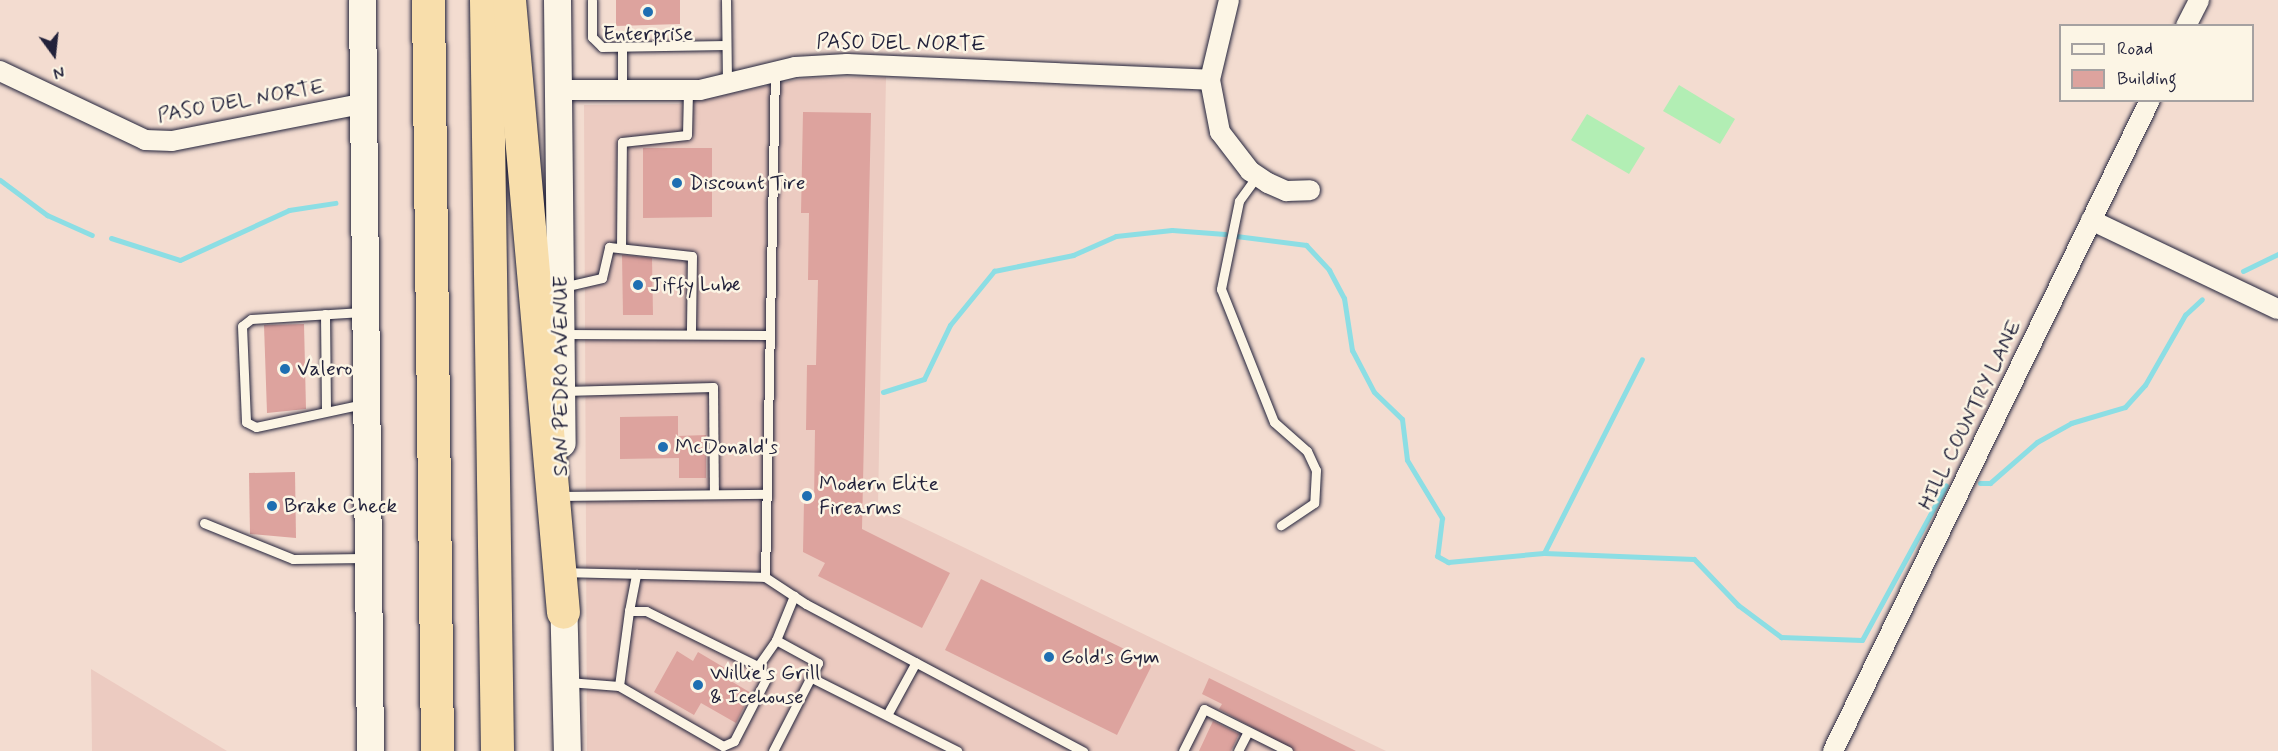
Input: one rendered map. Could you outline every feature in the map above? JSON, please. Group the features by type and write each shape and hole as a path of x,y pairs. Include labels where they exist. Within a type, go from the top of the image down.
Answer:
{"highway":[{"path":"428,0 437,751"},
{"path":"486,0 497,751"},
{"path":"509,0 563,612"}],"main road":[{"path":"362,0 370,751"},
{"name":"SAN PEDRO AVENUE","path":"557,0 561,288 560,571"},
{"path":"563,612 567,751"}],"street":[{"path":"1229,0 1210,80 1220,132 1257,176 1286,191 1310,190"},
{"path":"2187,24 2199,0"},
{"name":"PASO DEL NORTE","path":"559,90 688,91 727,86 776,72 847,64 1210,80"},
{"name":"PASO DEL NORTE","path":"0,71 145,140 172,141 362,104"},
{"name":"HILL COUNTRY LANE","path":"1833,751 2149,102"},
{"path":"2091,220 2278,309"}],"lane":[{"path":"592,0 592,37 602,47 726,45"},
{"path":"726,0 727,86"},
{"path":"622,47 622,91"},
{"path":"765,577 767,335 778,110 776,72"},
{"path":"621,248 622,142 687,135 688,91"},
{"path":"1257,176 1234,217 1222,295 1274,422 1307,451 1318,480 1314,503 1281,525"},
{"path":"561,288 602,278 609,247 692,256 691,332"},
{"path":"364,312 251,319 242,326 246,422 256,427 326,409 365,404"},
{"path":"325,314 326,409"},
{"path":"561,334 691,332 767,335"},
{"path":"561,391 713,387 714,493"},
{"path":"562,496 766,494"},
{"path":"204,523 293,559 367,558"},
{"path":"560,571 765,577 794,596 1083,751"},
{"path":"619,686 636,574"},
{"path":"758,666 776,640 794,596"},
{"path":"566,682 619,686 723,746 734,741 766,679 758,666 646,611 629,611"},
{"path":"773,751 818,663 776,640"},
{"path":"886,716 916,662"},
{"path":"810,677 957,751"},
{"path":"1183,751 1204,709 1282,750"},
{"path":"1238,751 1248,731"}],"shaded area":[{"path":"886,77 878,506 1386,751 587,751 584,105 678,104 806,78"},
{"path":"91,669 227,751 92,751"}],"green space":[{"path":"1679,85 1735,119 1720,144 1663,111"},
{"path":"1587,114 1645,148 1629,174 1571,140"}],"building":[{"name":"Enterprise","path":"616,0 680,0 680,24 616,26"},
{"path":"803,112 871,113 862,529 950,573 922,628 818,576 825,563 803,552 804,501 814,501 815,430 806,430 807,365 816,365 818,280 808,280 809,213 801,213"},
{"name":"Discount Tire","path":"643,148 712,148 712,217 643,218"},
{"name":"Jiffy Lube","path":"622,255 652,258 653,315 623,315"},
{"name":"Valero","path":"304,324 306,409 267,413 264,325"},
{"name":"McDonald's","path":"678,416 678,436 706,435 706,478 679,478 679,458 620,459 620,417"},
{"name":"Brake Check","path":"295,472 296,538 250,534 249,473"},
{"name":"Gold's Gym","path":"981,579 1153,663 1117,735 945,650"},
{"name":"Willie's Grill & Icehouse","path":"677,651 693,661 698,652 730,671 726,678 751,693 736,723 701,703 694,715 654,692"},
{"path":"1209,678 1356,751 1295,751 1219,709 1222,704 1202,694"},
{"path":"1213,721 1239,734 1231,751 1199,751"}],"waterway":[{"path":"0,180 47,215 92,235"},
{"path":"111,238 180,260 289,210 335,203"},
{"path":"883,392 924,379 950,325 994,271 1073,255 1116,236 1172,230 1225,234"},
{"path":"1236,236 1306,245 1329,270 1344,298 1352,350 1374,392 1402,419 1407,460 1442,518 1437,556 1448,562 1544,553 1694,559 1738,605 1781,637 1862,640 1946,485"},
{"path":"2243,271 2278,254"},
{"path":"1980,483 1990,483 2037,442 2071,423 2125,407 2145,385 2185,315 2202,299"},
{"path":"1544,553 1642,359"}],"place":[{"name":"Enterprise","path":"648,12"},
{"name":"Discount Tire","path":"677,183"},
{"name":"Jiffy Lube","path":"638,285"},
{"name":"Valero","path":"285,369"},
{"name":"McDonald's","path":"663,447"},
{"name":"Modern Elite Firearms","path":"807,496"},
{"name":"Brake Check","path":"272,506"},
{"name":"Gold's Gym","path":"1049,657"},
{"name":"Willie's Grill & Icehouse","path":"698,685"}]}
